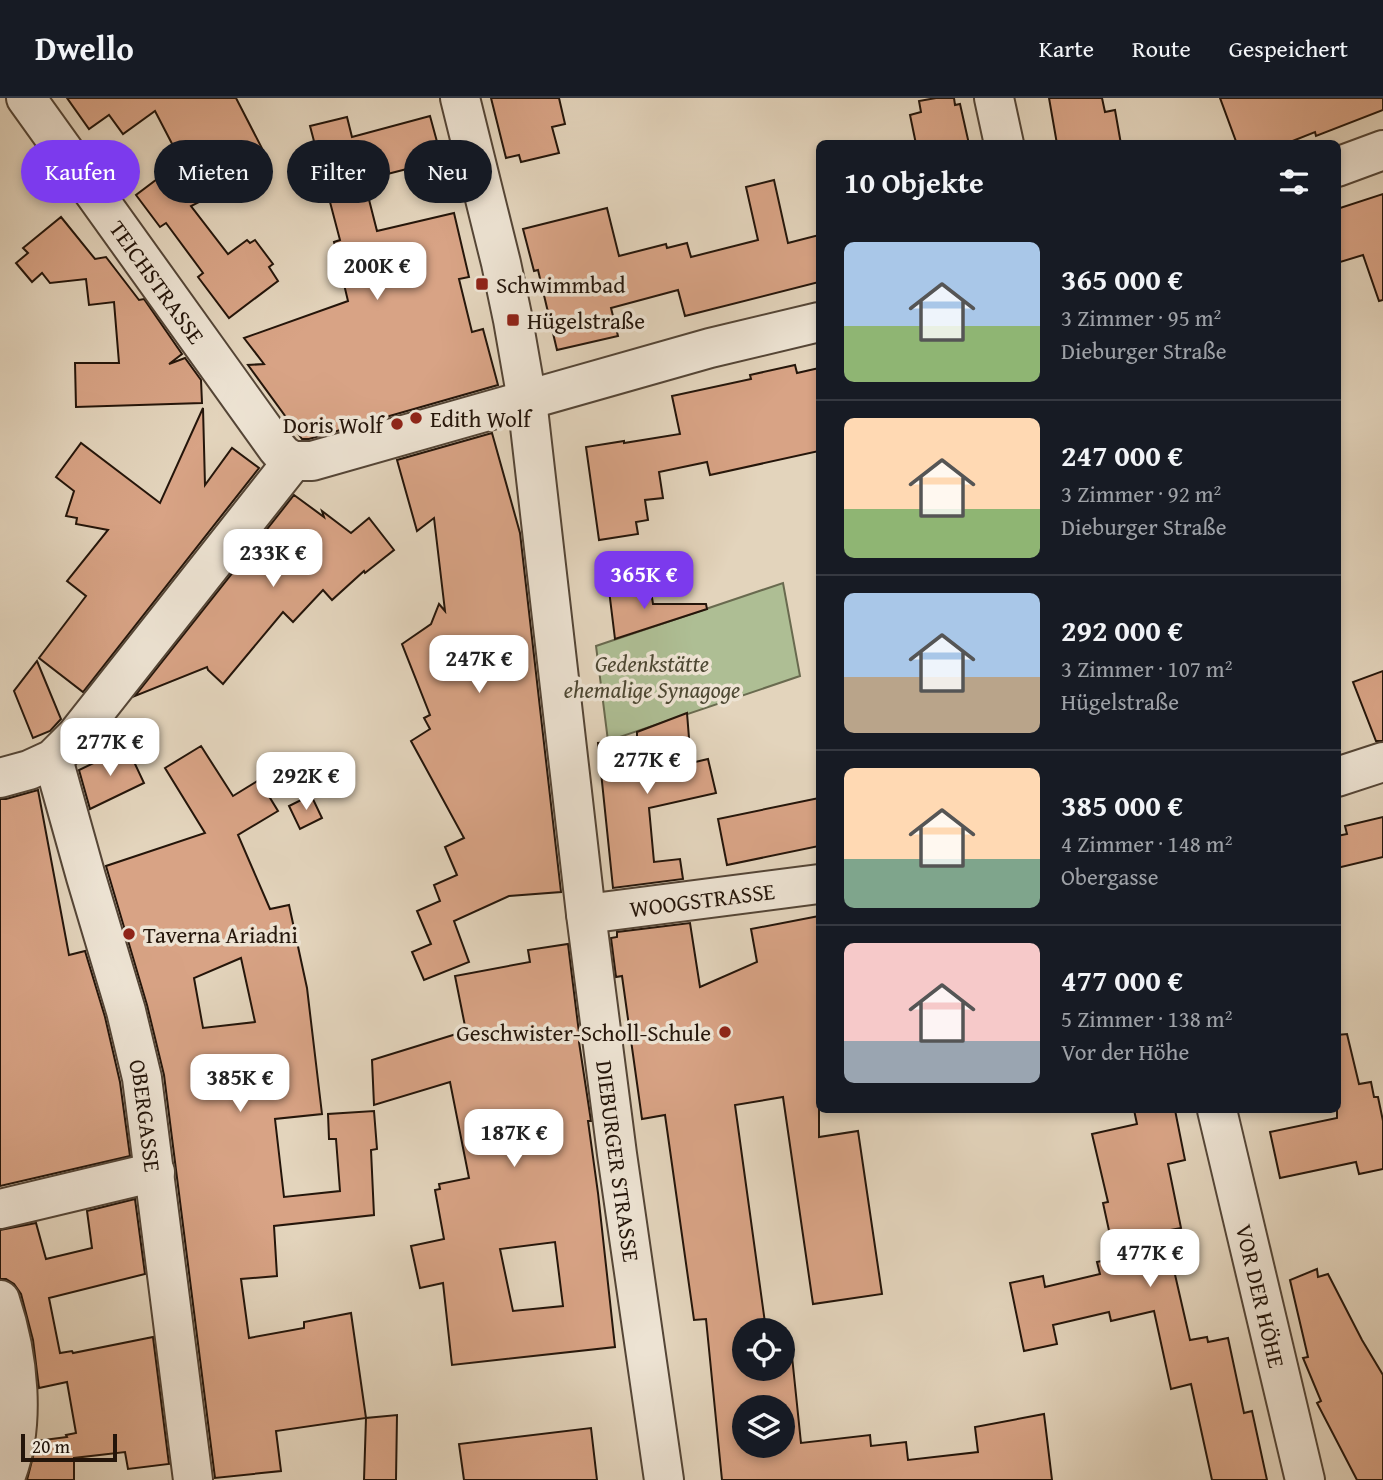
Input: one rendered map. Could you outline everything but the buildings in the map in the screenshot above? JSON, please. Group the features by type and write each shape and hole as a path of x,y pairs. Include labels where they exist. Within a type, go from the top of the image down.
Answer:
{"street":[{"name":"TEICHSTRASSE","path":"26,98 277,448 293,460"},
{"name":"DIEBURGER STRASSE","path":"460,98 501,263 527,400 586,914 664,1480"},
{"path":"995,98 1003,140"},
{"path":"1341,166 1383,150"},
{"path":"0,778 29,770 53,759 76,736 293,460 312,461 710,348 816,324"},
{"name":"OBERGASSE","path":"53,759 129,1021 142,1079 193,1480"},
{"path":"1341,776 1383,762"},
{"name":"WOOGSTRASSE","path":"586,914 816,884"},
{"name":"VOR DER HÖHE","path":"1218,1113 1305,1480"},
{"path":"0,1209 155,1172"},
{"path":"0,1300 9,1330 18,1396 14,1448 4,1480"}],"green space":[{"name":"Gedenkstätte ehemalige Synagoge","path":"783,583 800,676 608,741 596,646"}],"place":[{"name":"Schwimmbad","path":"482,284"},
{"name":"Hügelstraße","path":"513,320"},
{"name":"Edith Wolf","path":"416,418"},
{"name":"Doris Wolf","path":"397,424"},
{"name":"Taverna Ariadni","path":"129,934"},
{"name":"Geschwister-Scholl-Schule","path":"725,1032"}]}
